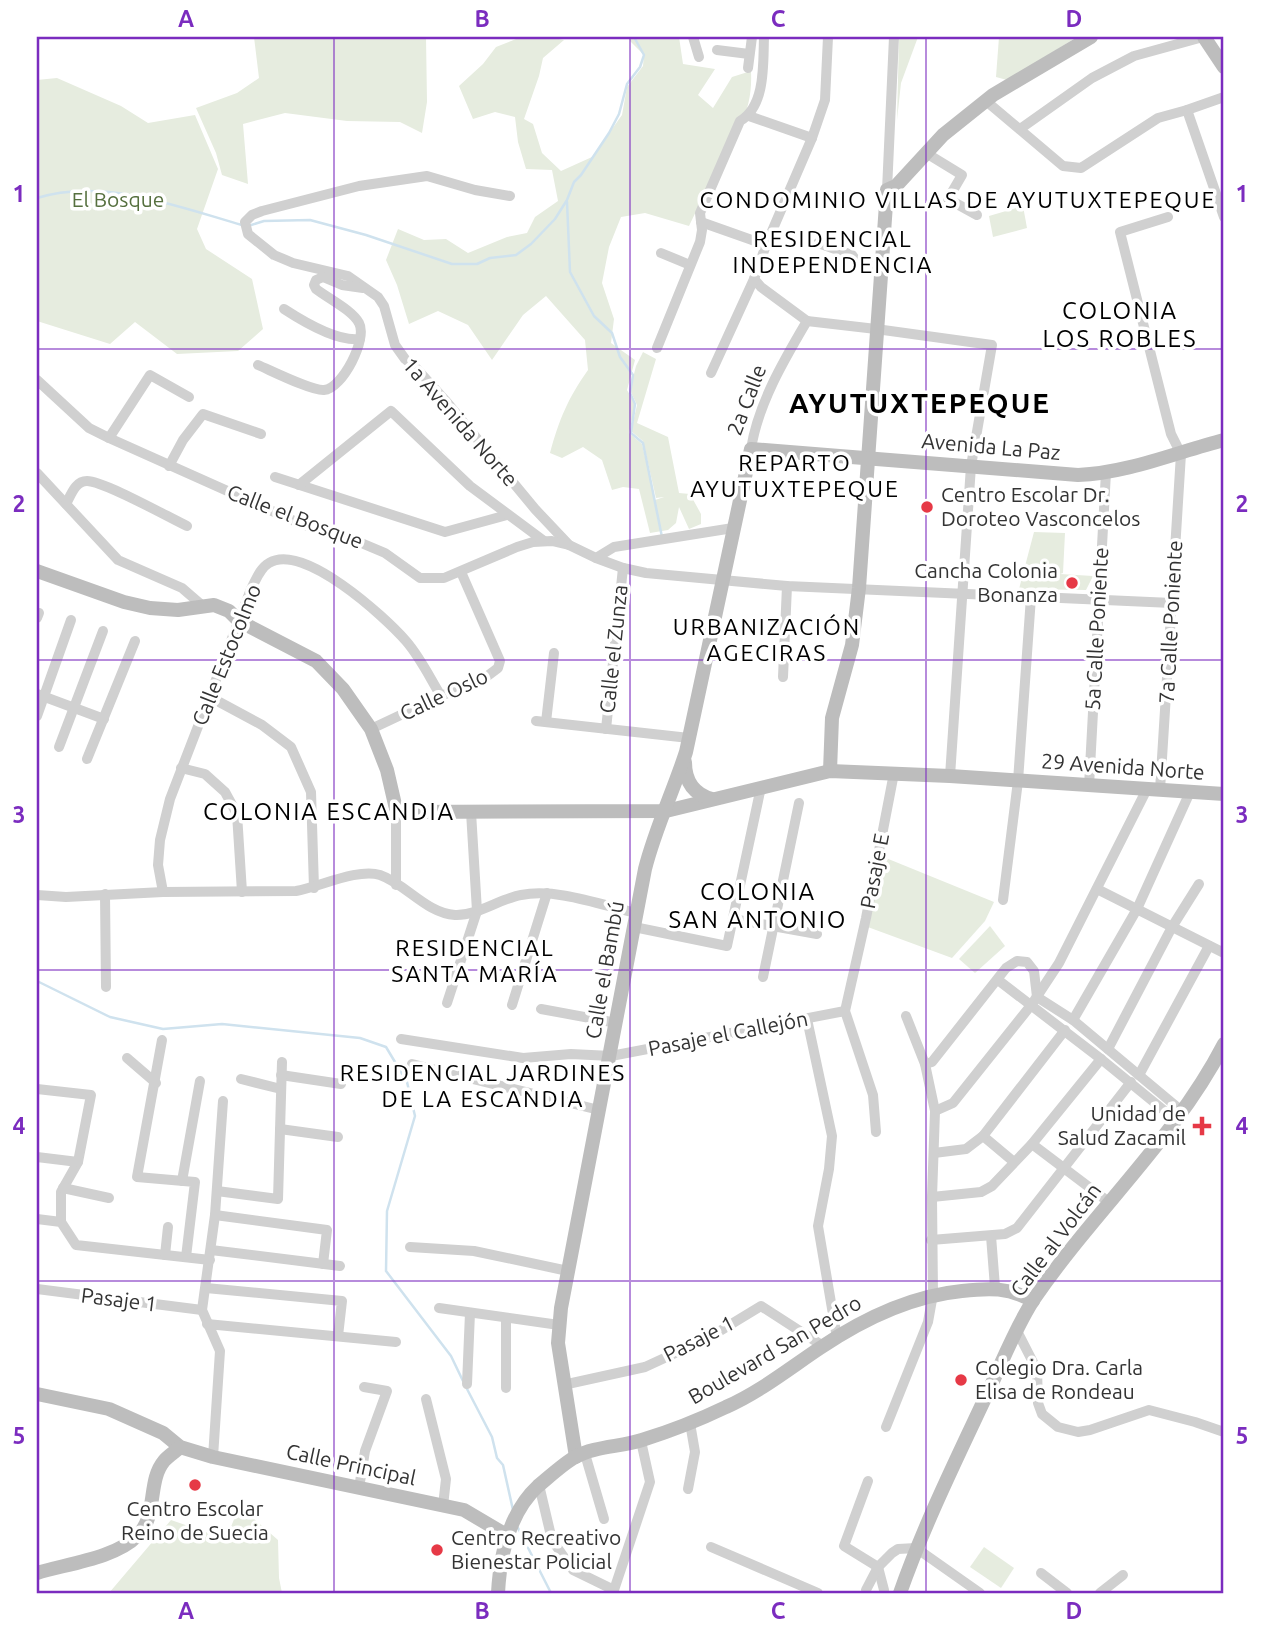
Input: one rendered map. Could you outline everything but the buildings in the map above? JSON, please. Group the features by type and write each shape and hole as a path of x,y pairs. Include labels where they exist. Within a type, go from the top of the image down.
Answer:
{"street":[{"path":"693,37 699,57"},
{"path":"748,68 752,37"},
{"path":"657,348 700,242 700,213 740,121 749,116 757,99 764,37"},
{"path":"710,373 754,279 812,138 825,100 828,37"},
{"path":"830,771 832,718 852,645 859,588 887,190 894,37"},
{"path":"887,190 896,186 943,135 986,101 1091,37"},
{"path":"1020,129 1092,78 1134,56 1203,37 1224,67"},
{"path":"717,50 749,54"},
{"path":"986,101 1063,166 1081,168 1158,118 1224,97"},
{"path":"1187,110 1224,217"},
{"path":"749,116 812,138"},
{"path":"926,153 962,175 948,199 976,215"},
{"path":"370,289 348,276 293,263 274,255 248,234 245,222 262,211 359,186 428,176 510,197"},
{"path":"1168,217 1120,232 1171,434 1181,454"},
{"path":"701,222 766,245"},
{"path":"817,243 852,255 857,262 881,267"},
{"path":"661,253 690,265"},
{"path":"258,365 320,391 332,389 342,379 360,339 361,328 358,322 314,285 316,280 323,277 342,285 370,289"},
{"path":"754,279 807,321 992,345 971,466 950,776"},
{"name":"1a Avenida Norte","path":"370,289 384,306 395,345 405,359 417,369 535,509 569,545 596,558 622,568 673,576 787,586 1172,603"},
{"path":"284,309 310,325 351,340 360,339"},
{"name":"2a Calle","path":"724,581 733,528 762,409 807,321"},
{"path":"109,438 150,375 189,397"},
{"name":"Calle el Bosque","path":"37,380 89,428 301,524 347,537 385,553 420,578 433,579 461,572 517,547 544,541 569,545"},
{"path":"299,485 391,411 470,486 544,541"},
{"path":"169,466 183,440 203,414 261,434"},
{"name":"Avenida La Paz","path":"751,449 1071,475 1106,472 1181,454 1224,440"},
{"name":"7a Calle Poniente","path":"1154,790 1172,603 1181,454"},
{"name":"5a Calle Poniente","path":"1089,786 1106,472"},
{"path":"37,473 118,560 182,588 204,607"},
{"path":"275,477 445,532 507,515"},
{"path":"66,504 77,485 86,481 103,485 187,526"},
{"path":"596,558 614,547 733,528"},
{"name":"Calle Estocolmo","path":"163,892 158,865 160,840 181,768 239,621 263,567 270,561 288,557 320,572 367,602 408,643 441,696"},
{"name":"Calle el Zunza","path":"606,729 622,568"},
{"path":"37,571 114,599 150,608 177,610 214,605 316,661 343,689 371,729 387,770 396,809 396,885"},
{"name":"Calle Oslo","path":"371,729 486,677 498,668 500,661 461,572"},
{"name":"Calle el Bambú","path":"580,1455 564,1385 558,1343 559,1325 651,845 666,811 687,745 724,581"},
{"path":"783,677 787,586"},
{"path":"1003,900 1018,781 1031,597"},
{"path":"37,716 40,696 71,620"},
{"path":"59,747 103,631"},
{"path":"87,760 135,640"},
{"path":"555,653 541,721 606,729 687,745 685,775 688,782 704,797 712,799"},
{"path":"40,696 104,719"},
{"path":"210,697 262,724 291,747 311,792 314,888"},
{"path":"181,768 205,774 225,792 237,814 242,892"},
{"name":"29 Avenida Norte","path":"396,809 406,812 666,811 830,771 1224,794"},
{"name":"Pasaje E","path":"845,1011 894,773"},
{"path":"37,895 66,897 314,888 348,877 373,874 439,912 455,915 477,911 513,897 547,893 727,946 761,787"},
{"path":"935,1111 953,1104 1035,1001 1059,963 1097,889 1154,790"},
{"path":"1073,1020 1136,909 1190,792"},
{"path":"763,977 799,803"},
{"path":"447,1003 477,911 471,812"},
{"path":"932,1197 981,1192 992,1186 1032,1144 1105,1054 1172,927 1199,884"},
{"path":"1097,889 1224,953"},
{"path":"512,1004 547,893"},
{"path":"105,894 106,987"},
{"path":"733,919 817,934"},
{"path":"931,1240 991,1236 1005,1234 1017,1228 1135,1079 1209,946"},
{"path":"925,1064 932,1062 1006,968 1017,961 1027,962 1034,971 1035,1001 1065,1030 1105,1054"},
{"path":"998,979 1073,1020 1105,1054 1180,1117"},
{"path":"541,1009 617,1023"},
{"path":"845,1011 873,1095 876,1132"},
{"name":"Pasaje el Callejón","path":"401,1039 523,1058 571,1054 611,1056 845,1011"},
{"path":"886,1427 928,1322 933,1294 931,1240 935,1111 925,1064 906,1016"},
{"path":"807,1018 832,1136 829,1169 818,1226 837,1338"},
{"path":"934,1153 966,1149 983,1136 1065,1030"},
{"path":"162,1040 137,1177 195,1182 186,1257"},
{"name":"Calle al Volcán","path":"898,1593 916,1548 1033,1301 1180,1117 1209,1074 1224,1044"},
{"path":"127,1058 156,1083"},
{"path":"217,1191 278,1199 282,1062"},
{"path":"412,1064 599,1110"},
{"path":"281,1076 341,1084"},
{"path":"241,1079 281,1089"},
{"path":"183,1181 200,1081"},
{"path":"37,1089 91,1095 78,1162 63,1188 61,1222 76,1245 186,1257 211,1255 340,1266"},
{"path":"213,1457 220,1351 202,1310 211,1255 223,1101"},
{"path":"280,1129 338,1137"},
{"path":"983,1136 1014,1162"},
{"path":"1032,1144 1110,1203"},
{"path":"37,1157 78,1162"},
{"path":"63,1188 109,1198"},
{"path":"215,1215 327,1230 323,1264"},
{"path":"37,1219 61,1222"},
{"path":"165,1255 168,1227"},
{"path":"991,1236 995,1287"},
{"path":"410,1247 474,1251 568,1271"},
{"path":"206,1287 342,1301 338,1336"},
{"name":"Boulevard San Pedro","path":"498,1593 499,1573 517,1513 539,1485 580,1455 641,1441 690,1423 741,1399 823,1346 885,1312 933,1294 995,1287 1018,1292 1033,1301"},
{"name":"Pasaje 1","path":"37,1289 202,1310"},
{"name":"Pasaje 1","path":"564,1385 645,1367 710,1337 761,1306 823,1346"},
{"path":"439,1308 559,1325"},
{"path":"467,1384 470,1313"},
{"path":"506,1318 506,1388"},
{"path":"207,1324 396,1342"},
{"path":"1017,1331 1037,1370 1038,1402 1042,1414 1058,1427 1078,1432 1090,1430 1149,1410 1224,1432"},
{"path":"359,1488 365,1451 387,1391 365,1387"},
{"name":"Calle Principal","path":"37,1394 109,1409 163,1433 180,1447 213,1457 464,1510 508,1536"},
{"path":"426,1399 446,1479 443,1506"},
{"path":"688,1489 695,1452 690,1423"},
{"path":"539,1485 552,1539 573,1570 614,1590 650,1482 641,1441"},
{"path":"37,1573 104,1554 131,1542 140,1534 150,1512 158,1469 163,1461 180,1447"},
{"path":"580,1455 604,1519"},
{"path":"868,1482 844,1546 878,1567 884,1590"},
{"path":"711,1547 818,1593"},
{"path":"864,1592 878,1567 892,1553 898,1549 916,1548 980,1593"},
{"path":"1041,1573 1067,1593"},
{"path":"1100,1593 1123,1575"},
{"path":"864,1592 875,1587 898,1593"}],"green space":[{"path":"254,37 426,37 427,102 422,133 400,122 347,121 285,113 243,124 248,184 222,175 216,153 196,108 237,93 259,78"},
{"path":"521,37 564,40 543,58 524,119 533,124 542,153 561,171 592,157 622,115 627,87 643,66 644,55 630,41 631,37 679,37 683,64 715,69 698,95 713,108 732,77 751,71 749,99 742,121 689,226 645,213 621,217 609,247 602,283 614,319 611,343 635,360 627,390 635,405 629,433 642,444 655,500 664,497 656,498 643,441 631,431 637,405 630,390 643,352 656,359 637,423 668,437 679,493 690,494 701,514 701,524 689,529 679,507 676,523 668,530 650,533 639,489 623,487 612,490 602,460 583,447 562,458 550,453 565,410 588,370 585,340 546,296 523,315 492,360 468,325 438,311 409,324 386,260 398,229 424,240 446,239 468,253 507,237 527,233 535,217 558,201 552,170 526,169 518,142 515,117 495,112 473,119 459,86 483,64 496,47"},
{"path":"899,37 918,37 901,83 897,120"},
{"path":"999,37 1077,37 1007,80 996,77"},
{"name":"El Bosque","path":"57,78 121,106 148,123 195,115 218,169 197,229 206,249 252,279 263,329 238,351 177,354 135,322 110,344 37,321 37,80"},
{"path":"1023,206 1027,228 993,237 989,216"},
{"path":"1034,532 1065,533 1063,573 1060,574 1093,576 1086,590 1019,589"},
{"path":"881,856 994,902 985,921 952,958 865,926"},
{"path":"990,926 1005,946 975,973 959,959"},
{"path":"237,1512 253,1518 278,1540 282,1593 109,1593 171,1520 226,1539"},
{"path":"984,1547 1014,1568 1001,1588 970,1567"}],"waterway":[{"path":"248,226 264,221 310,220 366,235 452,264 477,264 490,258 516,255 555,219 574,182 609,133 619,114 627,84 640,67 644,55 634,37"},
{"path":"37,198 62,192 114,193 167,203 242,225"},
{"path":"567,202 570,272 594,316 612,333 620,357 633,375 630,393 635,404 631,433 643,443 662,537"},
{"path":"37,981 110,1017 163,1029 222,1024 360,1038 386,1047 407,1082 415,1116 387,1211 386,1271 451,1356 463,1381"},
{"path":"466,1387 492,1437 497,1458 503,1465 513,1510"},
{"path":"518,1528 551,1593"}],"place":[{"name":"Centro Escolar Dr. Doroteo Vasconcelos","path":"927,507"},
{"name":"Cancha Colonia Bonanza","path":"1072,583"},
{"name":"Unidad de Salud Zacamil","path":"1202,1126"},
{"name":"Colegio Dra. Carla Elisa de Rondeau","path":"961,1380"},
{"name":"Centro Escolar Reino de Suecia","path":"195,1485"},
{"name":"Centro Recreativo Bienestar Policial","path":"437,1550"}],"district":[{"name":"CONDOMINIO VILLAS DE AYUTUXTEPEQUE","path":"958,200"},
{"name":"RESIDENCIAL INDEPENDENCIA","path":"833,252"},
{"name":"COLONIA LOS ROBLES","path":"1120,325"},
{"name":"AYUTUXTEPEQUE","path":"920,403"},
{"name":"REPARTO AYUTUXTEPEQUE","path":"795,476"},
{"name":"URBANIZACIÓN AGECIRAS","path":"767,640"},
{"name":"COLONIA ESCANDIA","path":"329,812"},
{"name":"COLONIA SAN ANTONIO","path":"758,906"},
{"name":"RESIDENCIAL SANTA MARÍA","path":"475,961"},
{"name":"RESIDENCIAL JARDINES DE LA ESCANDIA","path":"483,1086"}]}
